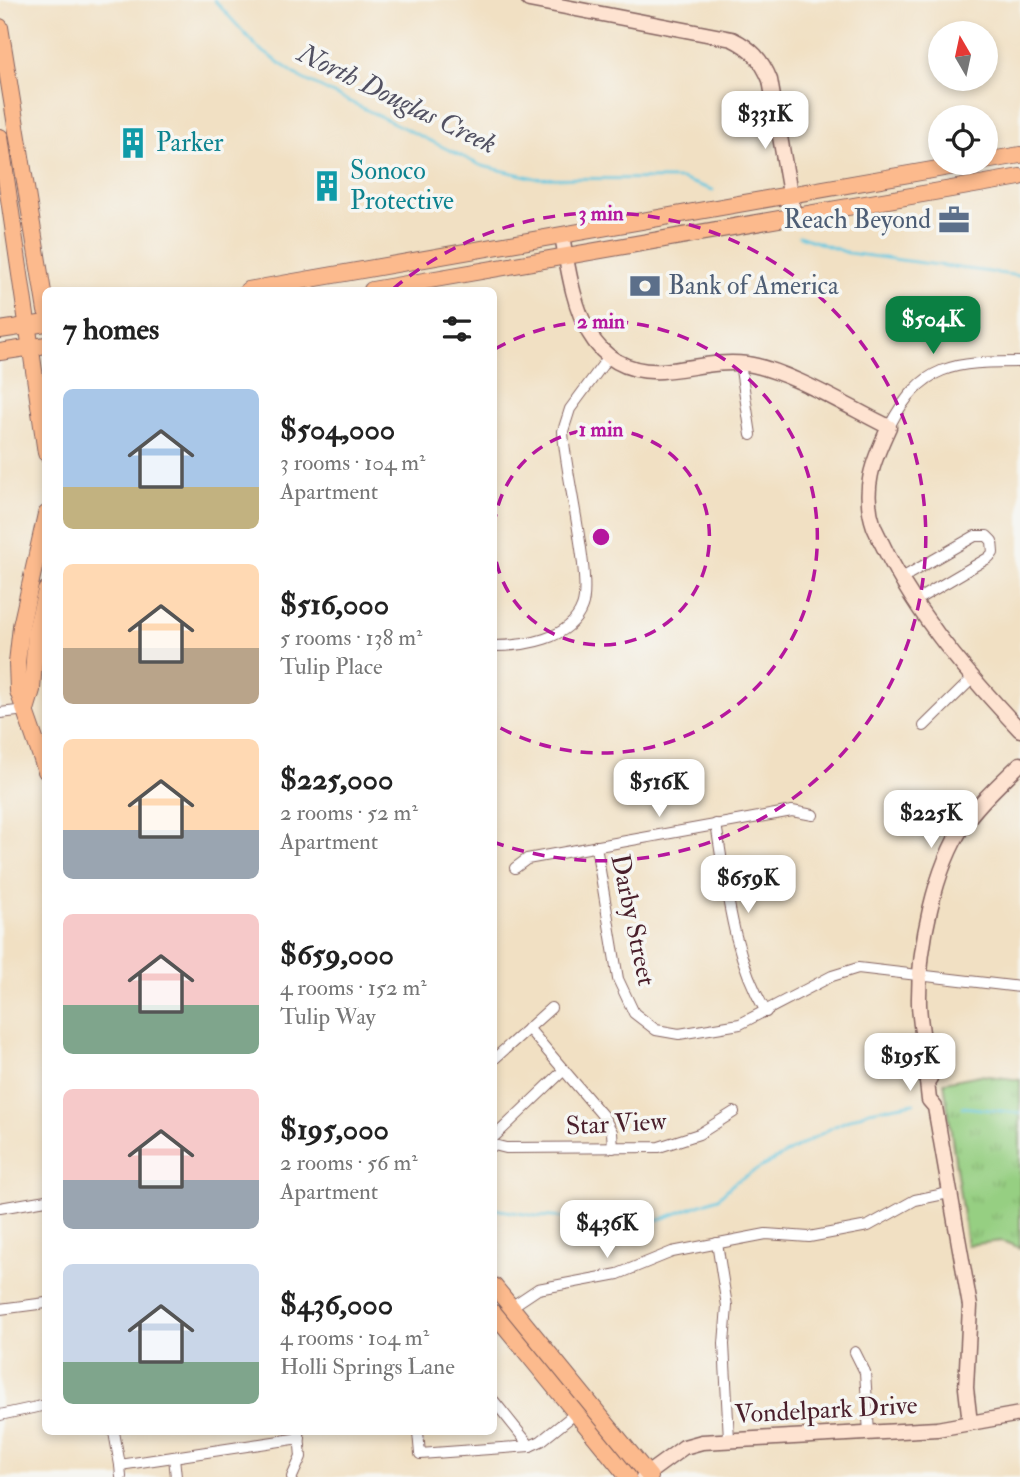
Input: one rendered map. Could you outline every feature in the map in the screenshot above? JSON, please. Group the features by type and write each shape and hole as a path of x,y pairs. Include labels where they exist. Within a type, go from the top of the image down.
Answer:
{"main road":[{"path":"0,27 11,79 42,287"},
{"path":"0,137 26,326 38,346 42,400"},
{"path":"998,158 1020,155"},
{"path":"265,287 928,170"},
{"path":"390,287 1020,177"},
{"path":"0,330 42,324"},
{"path":"0,352 38,346"},
{"path":"42,533 18,646 18,691 42,759"},
{"path":"26,709 32,690 36,631 42,606"},
{"path":"497,1290 647,1476"},
{"path":"497,1316 628,1477"}],"street":[{"path":"529,0 732,39 747,47 761,62 770,80 794,216"},
{"path":"562,236 579,316 594,339 610,355 641,369 658,371 740,363 782,375 889,426"},
{"path":"369,270 372,287"},
{"path":"497,645 552,636 574,620 582,607 584,580 562,431 570,409 610,355"},
{"path":"1020,362 973,362 942,369 917,384 907,394 889,426 870,472 868,501 874,527 913,602 945,648 1020,730"},
{"path":"740,363 751,435"},
{"path":"900,579 975,536 987,536 992,541 993,553 988,558 913,602"},
{"path":"924,726 972,679"},
{"path":"0,713 26,709"},
{"path":"970,1423 966,1388 971,1306 935,1107 929,1100 927,1083 930,1078 920,1015 921,975 934,892 953,844 989,794 1020,764"},
{"path":"515,868 527,859 716,824 792,811 813,815"},
{"path":"716,824 738,952 747,978 766,1012"},
{"name":"Darby Street","path":"596,846 618,979 628,1003 644,1023 656,1030 679,1034 740,1024 849,969 866,967 1020,987"},
{"path":"497,1056 551,1008"},
{"path":"528,1028 610,1125 613,1148"},
{"path":"497,1134 564,1070"},
{"name":"Star View","path":"497,1146 506,1148 659,1147 682,1141 734,1112"},
{"path":"511,1307 538,1289 618,1274 662,1254 766,1234 809,1237 868,1226 915,1200 949,1193"},
{"path":"0,1208 42,1201"},
{"path":"717,1243 727,1306 724,1353 729,1439"},
{"path":"0,1309 42,1304"},
{"path":"855,1352 865,1372 869,1433"},
{"path":"497,1405 530,1446"},
{"path":"0,1415 42,1406"},
{"path":"418,1435 420,1454 530,1446 541,1441 576,1413"},
{"name":"Vondelpark Drive","path":"647,1476 693,1443 937,1429 1020,1414"},
{"path":"115,1435 121,1477"},
{"path":"120,1465 299,1435 301,1457 292,1477"},
{"path":"174,1457 176,1477"}],"green space":[{"path":"980,1075 1020,1080 1020,1248 1002,1241 967,1245 944,1082"}],"waterway":[{"name":"North Douglas Creek","path":"214,0 258,48 301,78 482,166 535,178 681,179 713,190"},
{"name":"North Douglas Creek","path":"799,236 848,253 1020,276"},
{"name":"North Douglas Creek","path":"497,1210 536,1216 650,1223 718,1198 735,1182 835,1126 869,1111 914,1103"},
{"name":"North Douglas Creek","path":"962,1107 1020,1113"}],"place":[{"name":"Parker","path":"133,143"},
{"name":"Sonoco Protective","path":"327,186"},
{"name":"Reach Beyond","path":"954,220"},
{"name":"Bank of America","path":"645,286"}]}
